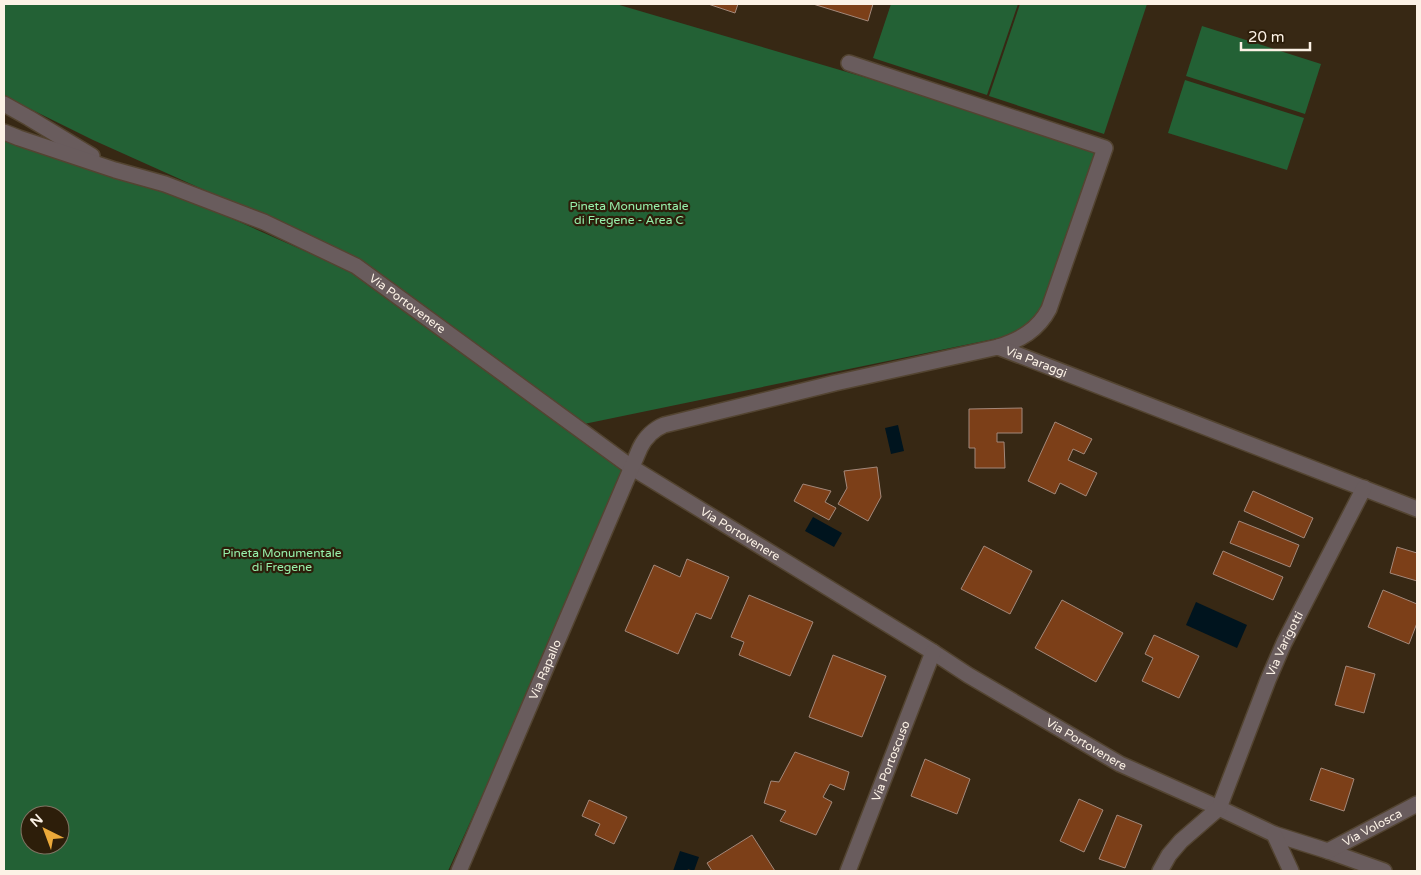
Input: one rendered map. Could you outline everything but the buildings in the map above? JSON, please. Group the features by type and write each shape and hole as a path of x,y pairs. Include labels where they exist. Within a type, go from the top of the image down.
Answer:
{"street":[{"path":"849,63 1105,148 1049,310 1032,331 998,347"},
{"name":"Via Portovenere","path":"4,104 115,170"},
{"name":"Via Portovenere","path":"4,132 115,170 165,184 264,222 356,266 631,467 968,675 1120,764 1274,834 1384,871"},
{"name":"Via Paraggi","path":"631,467 643,442 664,425 998,347 1417,509"},
{"name":"Via Rapallo","path":"458,871 631,467"},
{"name":"Via Varigotti","path":"1219,808 1284,643 1364,488"},
{"name":"Via Portoscuso","path":"848,871 933,652"},
{"name":"Via Volosca","path":"1328,851 1417,804"},
{"path":"1160,871 1181,841 1219,808"},
{"path":"1274,834 1291,871"}],"green space":[{"name":"Pineta Monumentale di Fregene - Area C","path":"4,4 616,4 1105,148 1032,331 584,424 362,261 93,140 4,96"},
{"path":"891,4 1018,4 987,95 873,58"},
{"path":"1020,4 1147,4 1104,134 989,96"},
{"path":"1202,26 1321,64 1305,114 1186,76"},
{"path":"1185,80 1304,118 1287,170 1168,133"},
{"name":"Pineta Monumentale di Fregene","path":"4,131 226,216 352,272 631,467 448,871 4,871"}],"water":[{"path":"898,425 904,451 891,454 885,428"},
{"path":"813,517 842,533 834,547 805,531"},
{"path":"1196,602 1247,625 1237,648 1186,625"},
{"path":"680,851 699,857 694,871 688,869 687,871 673,871"}]}
